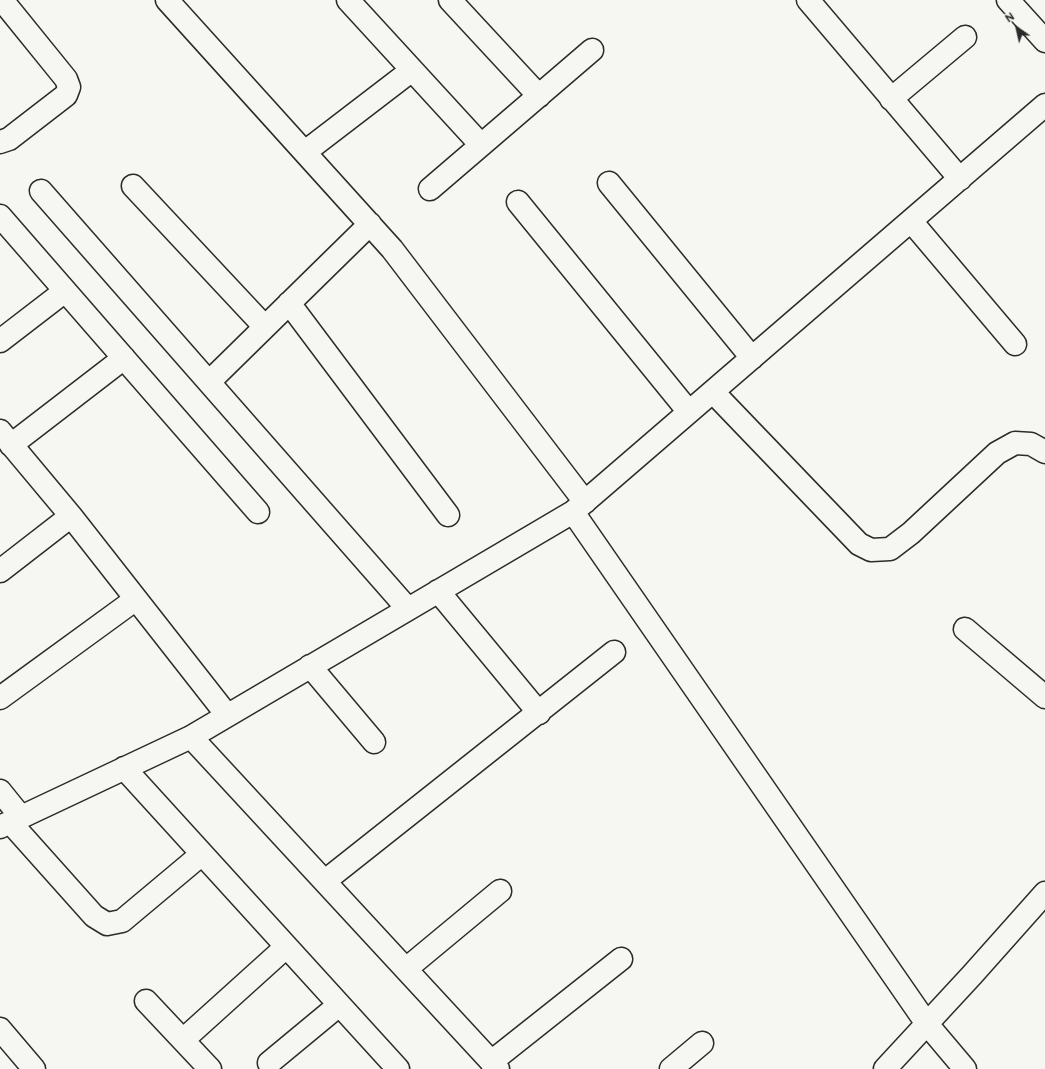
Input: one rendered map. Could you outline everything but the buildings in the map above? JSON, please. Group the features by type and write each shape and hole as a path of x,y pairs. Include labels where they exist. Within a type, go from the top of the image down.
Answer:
{"street":[{"path":"0,142 9,140 66,95 69,87 66,79 2,0"},
{"path":"167,0 392,249 579,507 926,1024 966,1069"},
{"path":"348,0 481,145"},
{"path":"450,0 538,96"},
{"path":"1008,0 1045,41"},
{"path":"810,1 960,179"},
{"path":"891,98 965,36"},
{"path":"430,189 592,50"},
{"path":"305,152 412,70"},
{"path":"10,822 191,737 579,507 1045,106"},
{"path":"609,183 752,358"},
{"path":"133,186 265,327"},
{"path":"41,191 408,609"},
{"path":"518,202 689,412"},
{"path":"0,216 258,512"},
{"path":"911,221 1015,344"},
{"path":"209,382 370,224"},
{"path":"0,341 65,291"},
{"path":"289,303 448,515"},
{"path":"124,358 6,438 71,516 227,715"},
{"path":"713,392 859,544 870,550 890,549 912,533 998,453 1015,443 1031,444 1045,452"},
{"path":"0,571 71,516"},
{"path":"438,591 539,713"},
{"path":"0,698 136,599"},
{"path":"965,629 1045,697"},
{"path":"325,881 539,713 614,652"},
{"path":"310,666 374,742"},
{"path":"191,737 495,1065 621,959"},
{"path":"124,768 398,1069"},
{"path":"0,791 10,822 94,916 107,924 122,921 202,854"},
{"path":"406,970 500,891"},
{"path":"885,1069 1045,893"},
{"path":"183,1040 286,947"},
{"path":"146,1001 210,1069"},
{"path":"269,1063 339,1005"},
{"path":"0,1029 34,1069"},
{"path":"671,1069 702,1043"}]}
